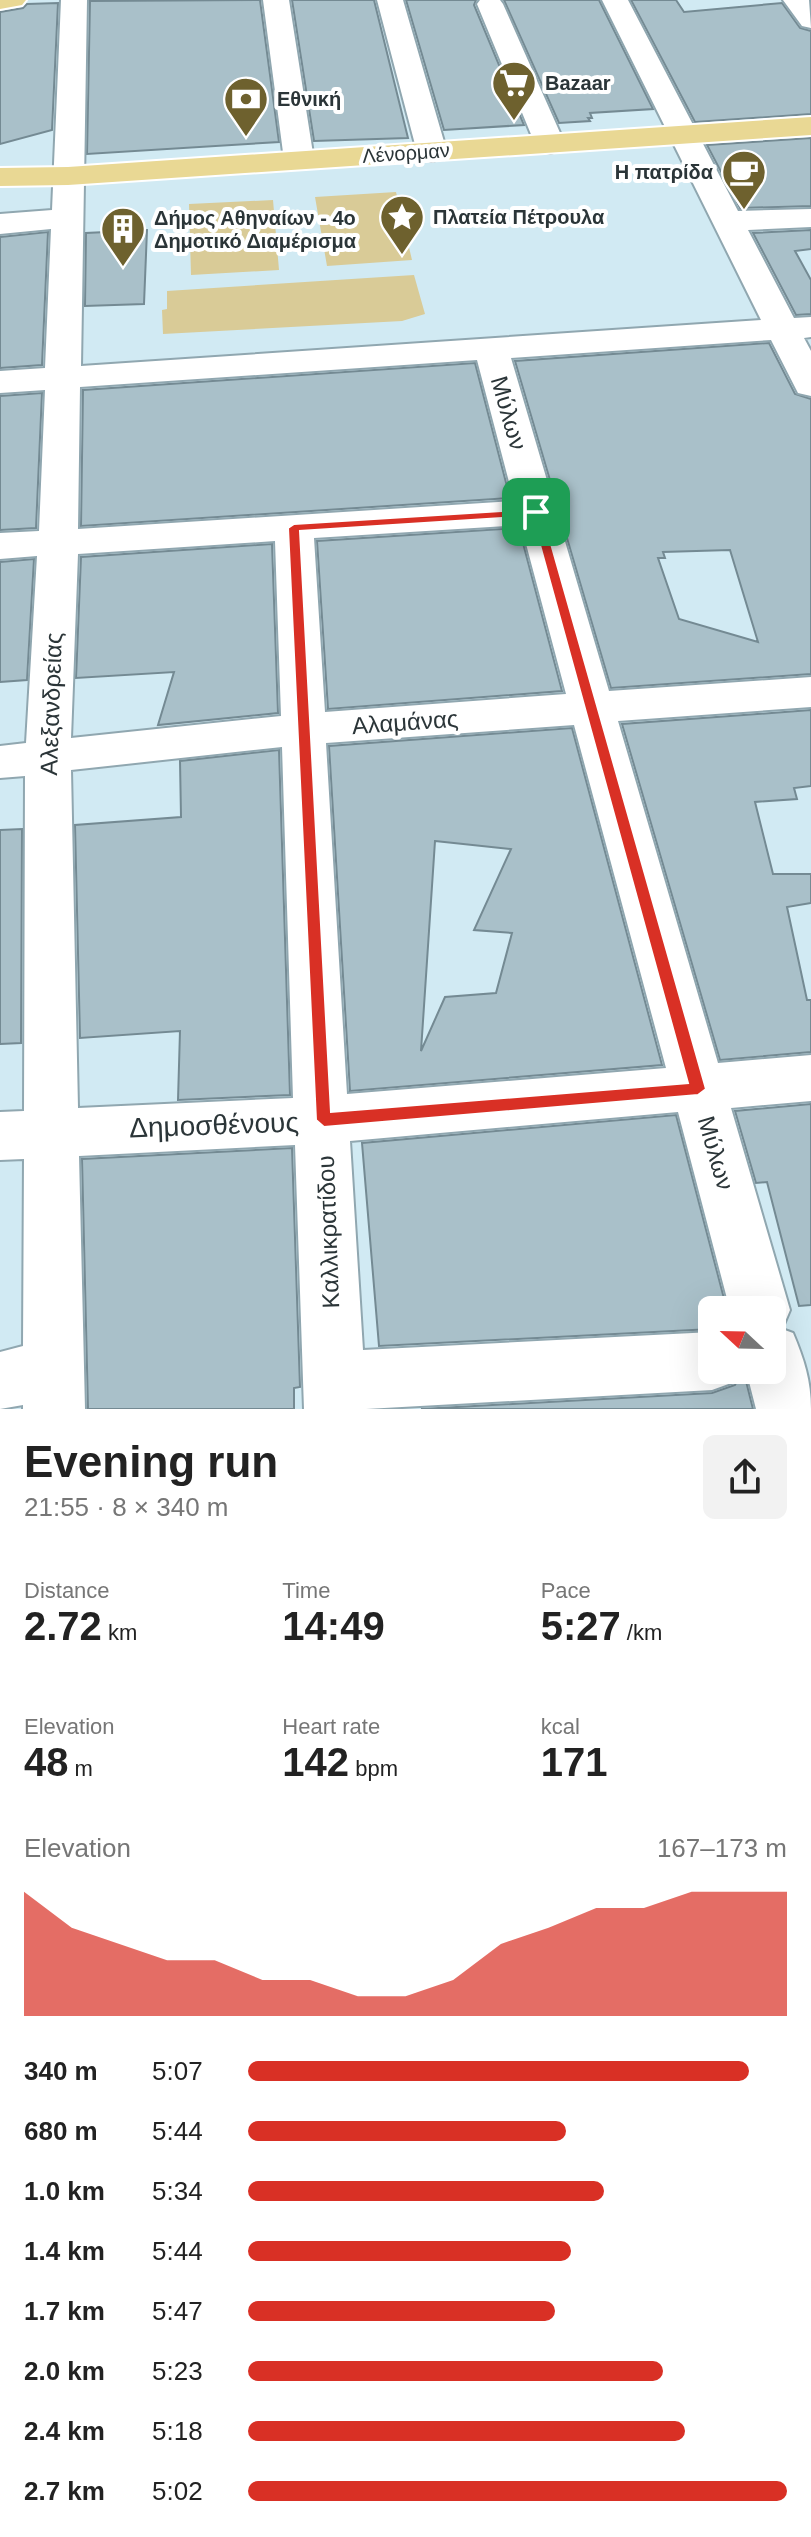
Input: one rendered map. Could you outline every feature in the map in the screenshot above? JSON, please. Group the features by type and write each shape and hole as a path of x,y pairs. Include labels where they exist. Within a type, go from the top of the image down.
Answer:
{"main road":[{"path":"0,1 13,0"},
{"name":"Λένορμαν","path":"0,177 68,176 811,126"}],"street":[{"name":"Αλεξανδρείας","path":"36,1386 26,1134 24,758 58,542 74,0"},
{"path":"276,0 299,160"},
{"path":"390,0 432,152"},
{"path":"615,0 728,221 796,328 811,385"},
{"path":"796,0 811,20"},
{"path":"490,4 550,144"},
{"path":"0,224 66,218"},
{"path":"728,221 811,218"},
{"path":"0,382 796,328"},
{"name":"Μύλων","path":"491,348 756,1296"},
{"path":"0,546 536,512"},
{"name":"Καλλικρατίδου","path":"294,528 324,1120 334,1395"},
{"name":"Αλαμάνας","path":"24,758 303,729 811,692"},
{"name":"Δημοσθένους","path":"26,1134 324,1120 811,1078"},
{"path":"334,1395 698,1362"},
{"path":"780,1384 787,1409"}],"shaded area":[{"path":"396,192 412,260 327,266 315,197"},
{"path":"273,200 279,270 191,275 189,204"},
{"path":"414,275 425,314 402,321 163,334 162,310 167,309 167,291"}],"building":[{"path":"260,0 279,142 87,154 90,1"},
{"path":"292,0 374,0 408,138 314,141"},
{"path":"406,0 476,0 474,5 524,125 444,130"},
{"path":"504,0 599,0 653,109 590,113 590,121 559,123"},
{"path":"631,0 676,0 684,12 782,3 800,28 811,31 811,114 695,122"},
{"path":"58,3 52,130 0,144 0,12 23,8 27,4"},
{"path":"811,138 811,206 740,208 707,145"},
{"name":"Δήμος Αθηναίων - 4ο Δημοτικό Διαμέρισμα","path":"147,230 144,304 85,306 86,233"},
{"path":"811,230 811,249 795,251 811,280 811,314 796,315 753,233"},
{"path":"48,232 42,365 0,368 0,237"},
{"path":"769,343 795,394 811,399 811,674 611,688 515,361","holes":["730,550 758,642 679,619 658,558 665,558 663,552"]},
{"path":"475,363 510,498 81,526 83,390"},
{"path":"42,393 36,528 0,530 0,396"},
{"path":"519,528 562,691 328,709 317,541"},
{"path":"272,544 278,713 158,725 174,672 76,678 81,557"},
{"path":"34,559 27,680 0,682 0,562"},
{"path":"811,710 811,786 794,788 797,799 755,802 773,874 811,874 811,903 787,907 807,1000 811,1000 811,1052 720,1060 622,724"},
{"path":"572,728 662,1065 350,1091 329,746","holes":["435,841 511,849 474,930 512,933 496,993 445,997 421,1051"]},
{"path":"279,750 290,1095 178,1100 180,1031 80,1038 75,825 181,817 180,761"},
{"path":"22,829 21,1043 0,1044 0,830"},
{"path":"811,1104 811,1305 799,1306 767,1182 756,1183 735,1111"},
{"path":"676,1115 723,1296 698,1296 698,1330 379,1346 362,1143"},
{"path":"292,1148 300,1387 294,1388 294,1409 88,1409 82,1159"},
{"path":"747,1384 753,1409 421,1409 712,1393"}],"place":[{"name":"Bazaar","path":"514,122"},
{"name":"Εθνική","path":"246,138"},
{"name":"Η πατρίδα","path":"744,211"},
{"name":"Πλατεία Πέτρουλα","path":"402,256"},
{"name":"Δήμος Αθηναίων - 4ο Δημοτικό Διαμέρισμα","path":"123,268"}],"route":[{"path":"536,512 698,1089 324,1120 294,528 536,512"}]}
